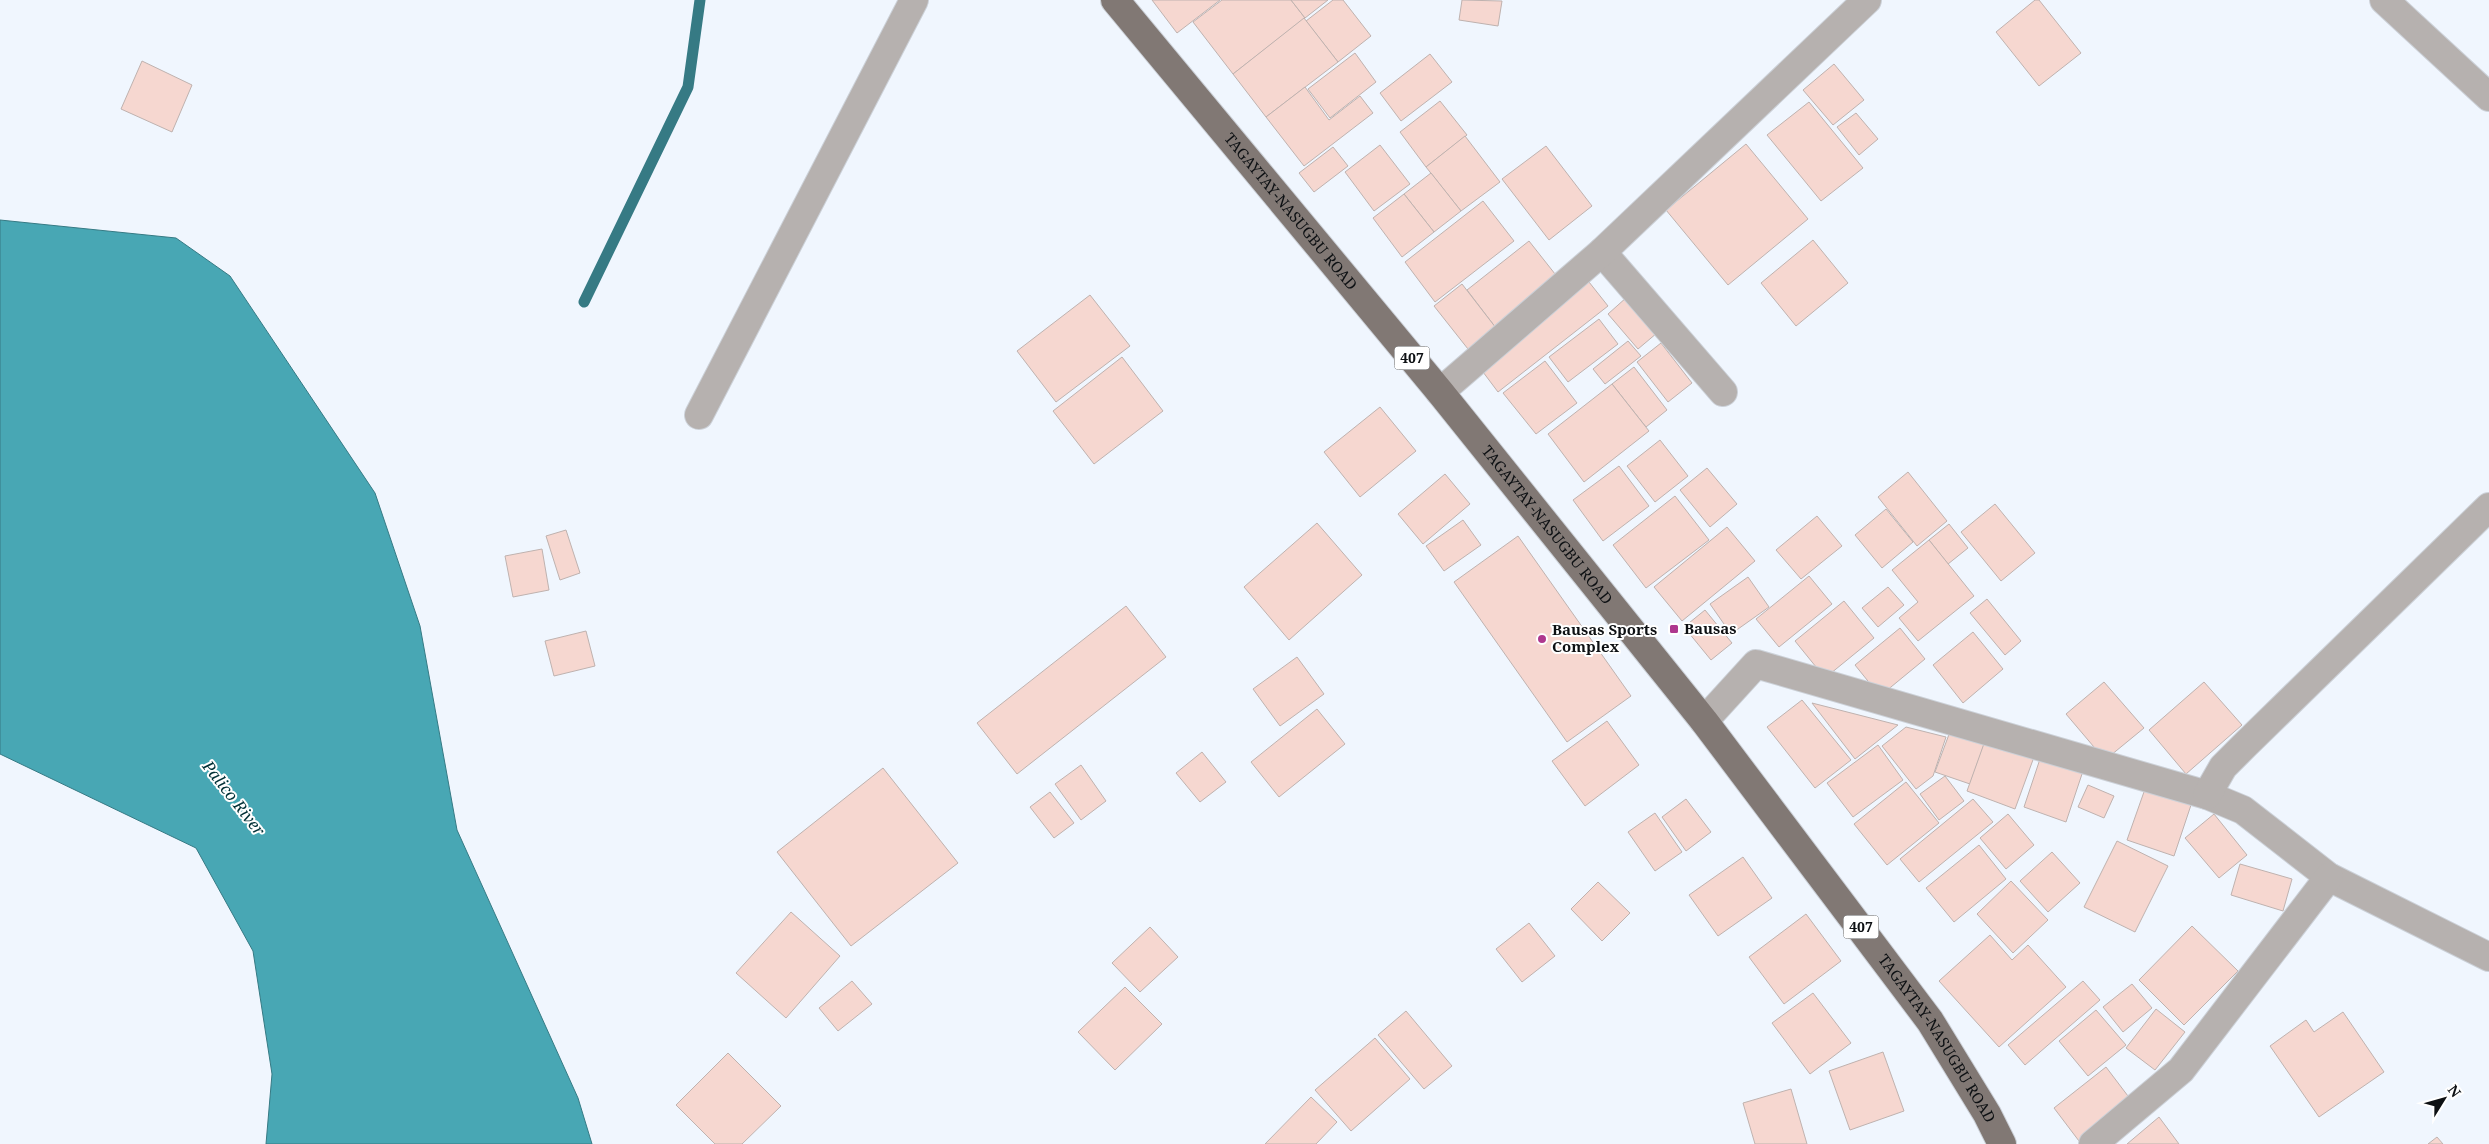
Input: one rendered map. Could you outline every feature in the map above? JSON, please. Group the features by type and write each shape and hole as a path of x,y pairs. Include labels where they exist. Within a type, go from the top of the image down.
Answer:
{"main road":[{"name":"TAGAYTAY-NASUGBU ROAD","path":"1115,0 1440,392 1704,721 1930,1022 1987,1114 2002,1144"}],"street":[{"path":"699,416 914,0"},
{"path":"1440,392 1602,252 1867,0"},
{"path":"2384,0 2489,97"},
{"path":"1602,252 1723,392"},
{"path":"2207,795 2223,767 2489,507"},
{"path":"1704,721 1756,664 2207,795 2243,810 2329,877 2489,957"},
{"path":"2093,1144 2181,1070 2329,877"}],"water":[{"name":"Palico River","path":"0,220 176,238 230,276 375,493 420,626 457,830 578,1098 592,1144 266,1144 272,1074 253,951 196,848 0,754"}],"building":[{"path":"1152,0 1220,0 1177,33"},
{"path":"1222,0 1291,0 1305,18 1233,74 1193,22"},
{"path":"1291,0 1328,0 1305,18"},
{"path":"1333,0 1343,0 1371,36 1338,62 1306,21"},
{"path":"1462,0 1502,1 1498,26 1459,20"},
{"path":"2035,0 2039,0 2081,53 2039,86 1996,32"},
{"path":"1304,18 1338,62 1266,117 1233,74"},
{"path":"1355,53 1376,82 1330,118 1308,89"},
{"path":"1430,54 1452,82 1401,121 1380,93"},
{"path":"142,61 192,85 172,132 121,109"},
{"path":"1834,64 1864,100 1833,125 1803,90"},
{"path":"1305,87 1329,120 1360,96 1373,113 1304,166 1266,117"},
{"path":"1440,101 1467,135 1426,167 1400,132"},
{"path":"1809,102 1863,168 1821,201 1767,135"},
{"path":"1856,113 1878,139 1859,155 1837,127"},
{"path":"1465,136 1500,182 1461,211 1426,167"},
{"path":"1746,144 1808,219 1728,285 1666,210"},
{"path":"1380,145 1410,184 1374,211 1345,172"},
{"path":"1546,146 1592,206 1549,240 1502,179"},
{"path":"1333,147 1348,166 1314,192 1299,173"},
{"path":"1431,173 1461,211 1434,232 1404,194"},
{"path":"1404,194 1434,232 1402,257 1373,218"},
{"path":"1483,201 1514,241 1435,302 1405,262"},
{"path":"1813,240 1848,283 1796,326 1761,283"},
{"path":"1529,241 1559,279 1496,328 1467,290"},
{"path":"1589,282 1608,306 1498,392 1480,368"},
{"path":"1462,284 1496,328 1468,349 1434,306"},
{"path":"1090,295 1130,346 1056,402 1017,351"},
{"path":"1627,297 1657,333 1638,349 1608,314"},
{"path":"1599,319 1618,344 1568,382 1549,357"},
{"path":"1628,341 1641,356 1605,384 1593,369"},
{"path":"1661,343 1692,383 1668,402 1637,362"},
{"path":"1122,357 1163,411 1094,464 1053,411"},
{"path":"1545,361 1577,403 1536,434 1503,393"},
{"path":"1634,367 1667,410 1646,427 1612,384"},
{"path":"1612,384 1649,431 1584,482 1548,434"},
{"path":"1380,407 1416,451 1360,497 1324,452"},
{"path":"1660,440 1688,476 1655,502 1627,466"},
{"path":"1619,466 1649,506 1603,541 1573,500"},
{"path":"1707,468 1737,504 1710,527 1680,490"},
{"path":"1908,472 1947,521 1917,546 1878,497"},
{"path":"1445,474 1470,504 1423,544 1398,514"},
{"path":"1675,496 1709,540 1646,588 1613,545"},
{"path":"1995,504 2035,553 2001,581 1961,532"},
{"path":"1886,509 1913,542 1882,568 1855,535"},
{"path":"1817,516 1842,546 1801,579 1776,550"},
{"path":"1463,520 1481,545 1444,571 1426,546"},
{"path":"1317,523 1362,575 1289,640 1244,587"},
{"path":"1949,524 1968,548 1948,564 1929,540"},
{"path":"1727,527 1755,561 1682,621 1654,587"},
{"path":"566,530 580,573 560,580 546,536"},
{"name":"Bausas Sports Complex","path":"1518,536 1631,696 1567,742 1454,582"},
{"path":"1929,540 1974,596 1918,641 1899,618 1918,602 1892,570"},
{"path":"542,549 549,590 513,597 505,556"},
{"path":"1809,576 1832,604 1779,647 1756,619"},
{"path":"1748,577 1769,607 1731,634 1710,604"},
{"path":"1888,587 1904,605 1878,627 1862,608"},
{"path":"1987,599 2021,641 2005,655 1970,613"},
{"path":"1844,601 1874,638 1825,678 1795,641"},
{"path":"1126,606 1166,657 1017,774 977,723"},
{"path":"1705,610 1732,643 1711,660 1684,627"},
{"path":"1900,628 1925,659 1880,696 1855,665"},
{"path":"586,631 595,666 554,676 545,641"},
{"path":"1973,632 2003,669 1963,703 1933,665"},
{"path":"1297,657 1324,694 1280,726 1253,689"},
{"path":"2104,682 2144,728 2105,760 2066,714"},
{"path":"2204,682 2242,725 2186,774 2149,730"},
{"path":"1802,700 1851,760 1815,788 1767,727"},
{"path":"1812,703 1898,725 1855,759"},
{"path":"1317,709 1345,744 1279,797 1251,762"},
{"path":"1607,721 1639,765 1585,806 1552,761"},
{"path":"1906,727 1946,737 1933,776 1916,789 1882,746"},
{"path":"1951,729 1985,742 1970,784 1935,772"},
{"path":"1986,738 2034,757 2015,809 1967,791"},
{"path":"1878,745 1903,780 1853,817 1827,783"},
{"path":"1202,752 1226,782 1200,802 1176,773"},
{"path":"2042,753 2084,768 2066,822 2024,807"},
{"path":"1081,765 1106,801 1081,820 1055,784"},
{"path":"883,768 958,863 851,946 777,852"},
{"path":"1945,776 1964,801 1939,820 1920,794"},
{"path":"1906,782 1939,823 1887,865 1854,824"},
{"path":"2088,785 2114,796 2104,818 2078,807"},
{"path":"2145,789 2191,805 2174,856 2127,840"},
{"path":"1050,792 1074,823 1054,838 1030,807"},
{"path":"1686,799 1711,832 1686,851 1662,817"},
{"path":"1973,799 1993,822 1919,882 1900,859"},
{"path":"1655,813 1682,852 1655,871 1628,832"},
{"path":"2008,814 2034,845 2006,869 1980,838"},
{"path":"2214,814 2247,855 2219,878 2185,838"},
{"path":"2117,841 2168,866 2135,932 2084,907"},
{"path":"1979,845 2006,879 1954,922 1926,888"},
{"path":"2052,852 2080,883 2048,912 2020,881"},
{"path":"1743,857 1772,898 1718,936 1689,895"},
{"path":"2240,864 2292,879 2283,911 2231,895"},
{"path":"2011,881 2048,920 2013,953 1977,914"},
{"path":"1598,882 1630,913 1602,941 1571,909"},
{"path":"791,912 840,956 786,1018 736,973"},
{"path":"1806,914 1841,961 1784,1004 1749,957"},
{"path":"1529,923 1555,956 1522,982 1496,949"},
{"path":"2192,926 2238,971 2184,1025 2139,980"},
{"path":"1150,927 1178,957 1140,992 1112,963"},
{"path":"1990,935 2012,960 2028,945 2066,987 1999,1047 1939,981"},
{"path":"852,981 872,1004 838,1031 819,1008"},
{"path":"2083,981 2100,1000 2025,1065 2008,1045"},
{"path":"2132,984 2152,1008 2123,1032 2103,1007"},
{"path":"1125,987 1162,1024 1115,1070 1078,1032"},
{"path":"1813,993 1851,1043 1810,1074 1772,1023"},
{"path":"2156,1009 2185,1032 2155,1070 2126,1048"},
{"path":"2096,1010 2126,1045 2088,1076 2059,1041"},
{"path":"1406,1011 1452,1066 1424,1089 1378,1035"},
{"path":"2343,1012 2384,1072 2319,1117 2270,1046 2306,1020 2314,1032"},
{"path":"1375,1038 1410,1079 1351,1131 1315,1090"},
{"path":"1883,1052 1904,1111 1850,1130 1829,1071"},
{"path":"728,1053 781,1106 742,1144 715,1144 676,1105"},
{"path":"2106,1067 2131,1100 2079,1141 2054,1108"},
{"path":"1791,1089 1807,1144 1755,1144 1743,1103"},
{"path":"1311,1097 1337,1122 1316,1144 1265,1144"},
{"path":"2159,1117 2179,1144 2127,1144"},
{"path":"2437,1137 2443,1144 2428,1144"}],"waterway":[{"path":"584,302 688,87 700,0"}],"place":[{"name":"Bausas","path":"1674,629"},
{"name":"Bausas Sports Complex","path":"1542,639"}]}
